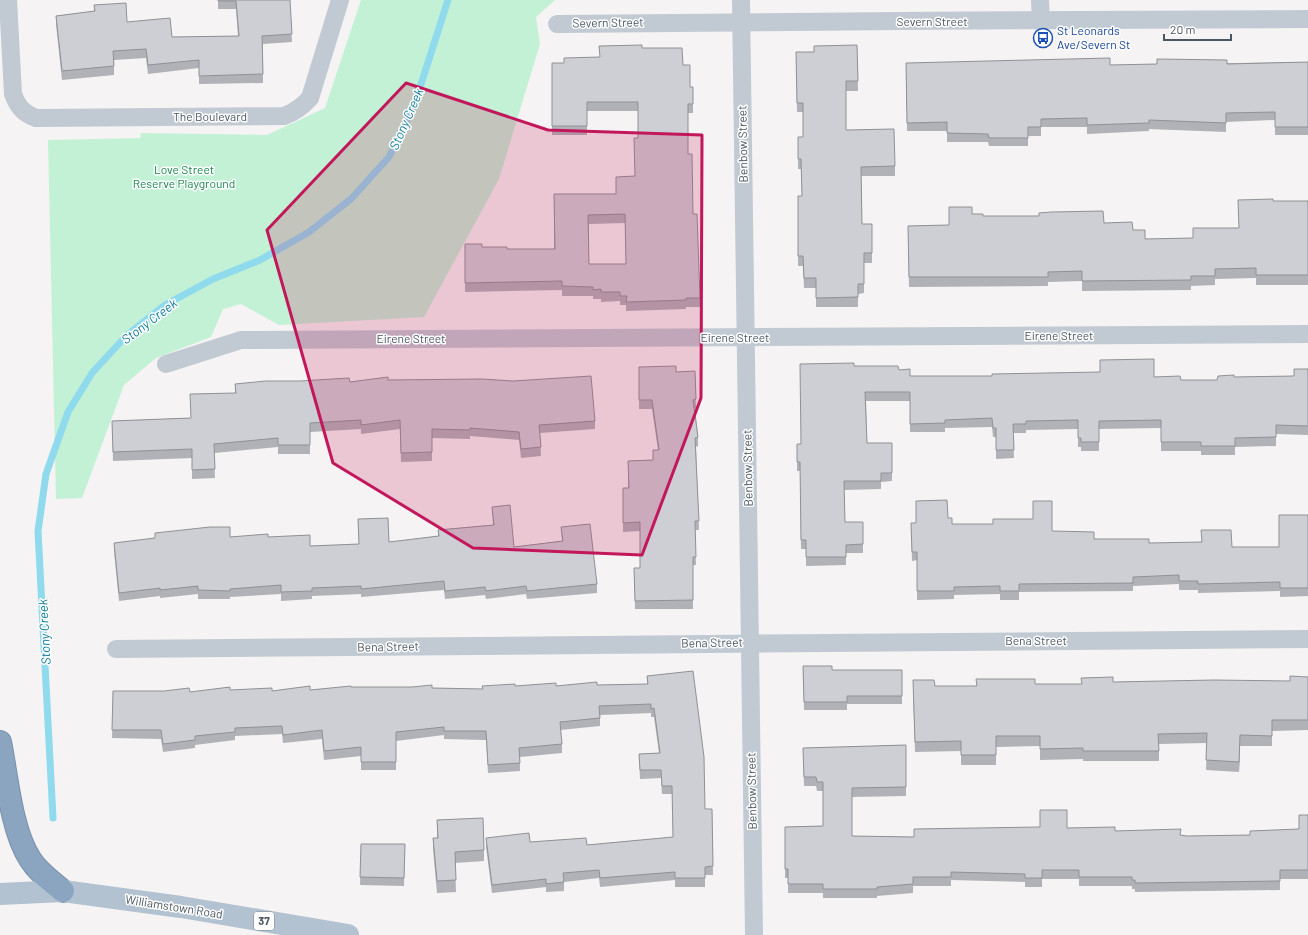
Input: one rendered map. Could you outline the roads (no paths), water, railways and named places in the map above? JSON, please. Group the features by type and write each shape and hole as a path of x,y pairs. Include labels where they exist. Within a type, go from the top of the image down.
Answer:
{"highway":[{"path":"0,742 15,820 22,842 29,858 39,870 63,891"}],"main road":[{"name":"Williamstown Road","path":"0,894 63,891 181,907 348,935"}],"street":[{"name":"The Boulevard","path":"8,0 13,94 24,114 36,118 284,116 294,113 310,98 340,0"},
{"name":"Benbow Street","path":"741,0 754,935"},
{"path":"1040,0 1041,22"},
{"name":"Severn Street","path":"557,24 741,22 1041,22 1308,19"},
{"name":"Eirene Street","path":"166,364 241,340 1308,334"},
{"name":"Bena Street","path":"116,649 1308,639"}],"waterway":[{"name":"Stony Creek","path":"53,818 38,531 46,474 68,412 92,373 126,336 165,305 213,279 260,260 309,232 351,199 389,157 415,103 448,0"}],"place":[{"name":"St Leonards Ave/Severn St","path":"1043,38"}],"park label":[{"name":"Love Street Reserve Playground","path":"184,177"}]}
